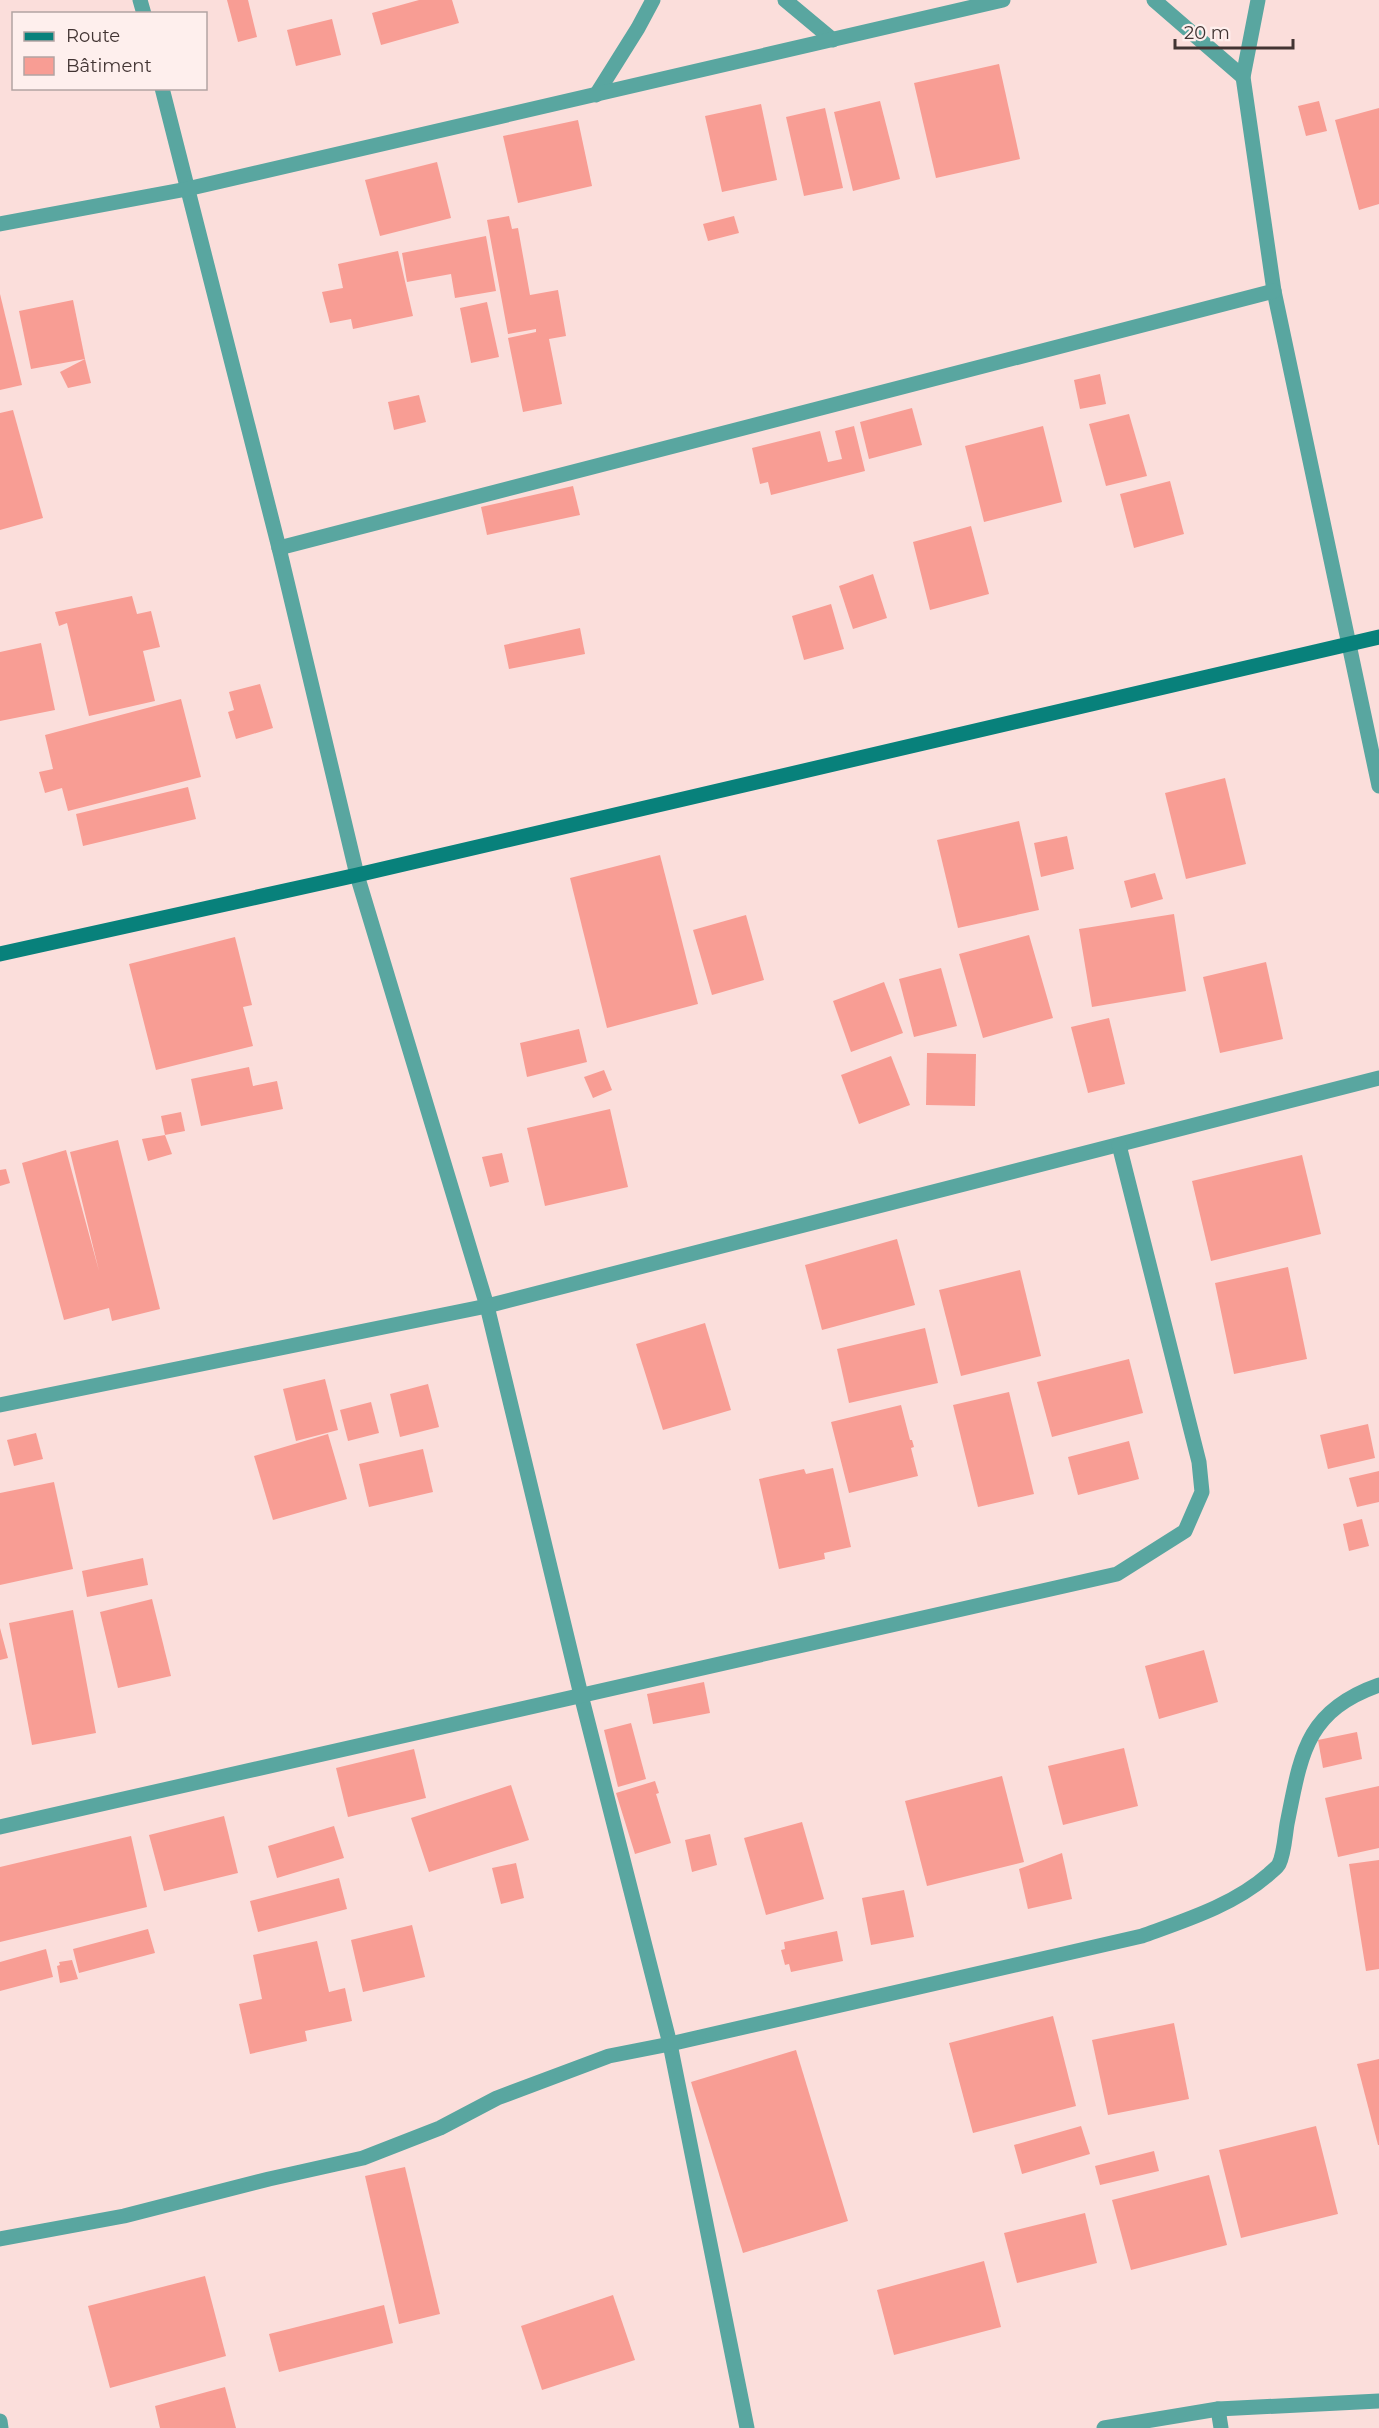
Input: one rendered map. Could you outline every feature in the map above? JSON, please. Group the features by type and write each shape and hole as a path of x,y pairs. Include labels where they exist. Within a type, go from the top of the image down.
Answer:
{"main road":[{"path":"0,954 357,875 1379,637"}],"street":[{"path":"596,95 653,0"},
{"path":"785,0 833,40"},
{"path":"0,224 187,189 1003,0"},
{"path":"1154,0 1243,77"},
{"path":"1258,0 1243,77 1274,291 1379,786"},
{"path":"162,90 279,548 357,875 487,1306 581,1695 670,2044 747,2428"},
{"path":"279,548 1274,291"},
{"path":"0,1404 487,1306 1379,1078"},
{"path":"0,1827 1117,1574 1185,1531 1202,1492 1198,1462 1119,1145"},
{"path":"0,2240 124,2217 269,2179 363,2158 440,2128 496,2098 609,2056 1142,1936 1200,1915 1255,1887 1279,1865 1299,1766 1307,1741 1318,1725 1354,1694 1379,1685"},
{"path":"1104,2428 1218,2409 1379,2401"},
{"path":"1218,2409 1221,2428"},
{"path":"0,2421 1,2428"}],"building":[{"path":"227,0 248,0 257,37 238,42"},
{"path":"419,0 452,0 459,23 381,45 372,13"},
{"path":"332,19 341,55 296,66 287,30"},
{"path":"999,64 1020,159 936,178 914,83"},
{"path":"880,101 900,179 853,191 834,112"},
{"path":"1319,101 1327,131 1306,136 1298,106"},
{"path":"761,104 777,180 722,192 705,116"},
{"path":"825,108 843,188 804,196 786,117"},
{"path":"1379,108 1379,204 1359,210 1335,120"},
{"path":"578,120 592,186 518,203 503,136"},
{"path":"437,162 451,218 380,236 365,180"},
{"path":"509,216 512,229 518,228 530,295 558,290 566,336 549,339 562,404 523,412 508,338 536,332 536,329 508,334 487,220"},
{"path":"734,216 739,233 708,241 703,224"},
{"path":"486,236 496,291 455,298 451,274 407,282 402,253"},
{"path":"398,251 413,316 353,329 351,319 330,323 322,292 343,288 338,264"},
{"path":"0,294 22,385 0,390"},
{"path":"73,300 85,359 31,369 19,311"},
{"path":"487,302 499,357 471,363 460,308"},
{"path":"85,359 91,383 68,388 60,372"},
{"path":"1100,374 1106,404 1080,409 1074,380"},
{"path":"419,395 426,422 394,430 388,402"},
{"path":"912,408 922,445 869,459 860,422"},
{"path":"13,410 43,518 0,530 0,413"},
{"path":"1129,414 1147,476 1106,486 1089,424"},
{"path":"854,426 865,471 771,495 768,482 760,484 752,448 820,431 828,462 842,459 835,431"},
{"path":"1043,426 1062,502 984,522 965,446"},
{"path":"1170,481 1184,534 1134,548 1120,494"},
{"path":"573,486 580,515 487,535 481,507"},
{"path":"971,526 989,594 930,610 913,542"},
{"path":"873,574 887,618 853,629 839,586"},
{"path":"132,596 137,614 151,611 160,647 143,651 155,701 89,716 67,623 59,626 55,612"},
{"path":"831,604 844,649 804,660 792,616"},
{"path":"580,628 585,654 509,669 504,645"},
{"path":"41,643 55,710 0,721 0,652"},
{"path":"260,684 273,728 236,739 228,712 234,710 229,692"},
{"path":"181,699 201,777 68,811 62,788 45,793 39,772 53,769 45,735"},
{"path":"1225,778 1246,864 1186,879 1165,793"},
{"path":"188,787 196,819 83,846 76,814"},
{"path":"1019,821 1039,910 958,928 937,840"},
{"path":"1067,836 1074,869 1041,877 1034,843"},
{"path":"660,855 698,1004 607,1028 570,878"},
{"path":"1155,873 1163,899 1131,908 1124,881"},
{"path":"1174,914 1186,991 1092,1007 1079,929"},
{"path":"746,915 764,980 712,995 693,930"},
{"path":"1029,935 1053,1018 983,1038 959,954"},
{"path":"235,937 252,1005 243,1007 253,1046 156,1070 129,964"},
{"path":"1266,962 1283,1039 1220,1053 1203,977"},
{"path":"941,968 957,1026 914,1037 899,979"},
{"path":"884,982 903,1033 851,1052 833,1001"},
{"path":"1109,1018 1125,1084 1088,1093 1071,1027"},
{"path":"579,1029 587,1062 527,1077 520,1043"},
{"path":"927,1053 976,1054 975,1106 926,1105"},
{"path":"891,1056 910,1105 859,1124 841,1075"},
{"path":"249,1067 253,1086 277,1081 283,1109 201,1126 191,1079"},
{"path":"604,1070 612,1090 593,1098 584,1077"},
{"path":"610,1109 628,1187 545,1206 527,1128"},
{"path":"181,1112 185,1131 165,1135 161,1116"},
{"path":"165,1135 172,1154 148,1161 142,1139"},
{"path":"118,1140 160,1309 112,1321 109,1308 64,1320 22,1163 66,1150 99,1271 70,1152"},
{"path":"502,1153 509,1182 490,1187 482,1157"},
{"path":"1302,1155 1321,1234 1211,1261 1192,1181"},
{"path":"6,1169 10,1183 0,1186 0,1170"},
{"path":"897,1239 915,1305 822,1330 805,1265"},
{"path":"1288,1267 1307,1359 1234,1374 1215,1283"},
{"path":"1020,1270 1041,1356 961,1376 939,1290"},
{"path":"705,1323 731,1410 663,1430 636,1344"},
{"path":"925,1328 938,1383 849,1403 837,1349"},
{"path":"1129,1359 1143,1413 1052,1437 1037,1382"},
{"path":"325,1379 338,1430 296,1441 283,1389"},
{"path":"428,1384 439,1427 400,1437 390,1394"},
{"path":"1009,1392 1034,1494 978,1507 953,1405"},
{"path":"371,1402 379,1433 348,1441 340,1410"},
{"path":"901,1405 914,1447 911,1448 918,1476 849,1493 831,1422"},
{"path":"1368,1424 1375,1458 1328,1469 1320,1435"},
{"path":"36,1433 43,1459 14,1466 7,1440"},
{"path":"328,1434 347,1499 273,1520 254,1456"},
{"path":"1129,1441 1139,1479 1078,1495 1068,1457"},
{"path":"423,1449 433,1492 369,1507 359,1464"},
{"path":"833,1468 851,1547 824,1553 825,1559 779,1569 759,1479 804,1469 806,1474"},
{"path":"1379,1471 1379,1502 1357,1507 1349,1478"},
{"path":"54,1482 73,1569 0,1585 0,1493"},
{"path":"1362,1519 1369,1546 1349,1551 1343,1524"},
{"path":"143,1558 148,1585 87,1597 82,1571"},
{"path":"152,1599 171,1676 118,1688 100,1612"},
{"path":"73,1610 96,1733 32,1745 9,1623"},
{"path":"0,1628 8,1658 0,1660"},
{"path":"1204,1650 1218,1702 1159,1719 1145,1666"},
{"path":"704,1682 710,1713 653,1724 647,1694"},
{"path":"631,1723 646,1779 618,1787 604,1730"},
{"path":"1357,1732 1362,1759 1323,1768 1318,1740"},
{"path":"1124,1748 1138,1806 1063,1825 1048,1766"},
{"path":"414,1749 426,1798 348,1817 336,1768"},
{"path":"1002,1776 1024,1862 927,1886 905,1801"},
{"path":"655,1781 659,1793 656,1794 671,1843 635,1854 616,1793"},
{"path":"511,1785 529,1840 429,1872 411,1818"},
{"path":"1379,1786 1379,1848 1338,1857 1325,1798"},
{"path":"224,1816 238,1873 164,1891 149,1835"},
{"path":"802,1822 824,1899 766,1915 744,1838"},
{"path":"334,1826 344,1858 277,1878 268,1846"},
{"path":"710,1834 717,1865 692,1872 685,1840"},
{"path":"131,1836 147,1907 0,1942 0,1867"},
{"path":"1062,1853 1072,1899 1028,1909 1019,1869"},
{"path":"1379,1860 1379,1969 1366,1971 1349,1864"},
{"path":"516,1863 524,1898 501,1904 492,1868"},
{"path":"339,1878 347,1909 258,1932 250,1901"},
{"path":"904,1890 914,1937 871,1945 862,1898"},
{"path":"412,1925 425,1977 363,1992 351,1940"},
{"path":"148,1929 155,1953 79,1973 73,1949"},
{"path":"837,1931 843,1961 791,1972 789,1964 785,1965 781,1950 785,1949 784,1942"},
{"path":"317,1941 329,1992 345,1988 352,2021 305,2031 307,2041 250,2054 239,2004 262,1999 253,1955"},
{"path":"46,1949 53,1977 0,1991 0,1962"},
{"path":"72,1960 78,1979 60,1983 57,1966 60,1965 59,1962"},
{"path":"1053,2016 1076,2106 973,2133 949,2043"},
{"path":"1174,2023 1189,2099 1108,2115 1092,2040"},
{"path":"796,2050 848,2221 743,2253 691,2082"},
{"path":"1379,2059 1379,2145 1378,2145 1357,2064"},
{"path":"1081,2126 1090,2154 1022,2174 1014,2145"},
{"path":"1316,2126 1338,2214 1241,2238 1219,2150"},
{"path":"1154,2151 1159,2171 1100,2185 1095,2166"},
{"path":"405,2167 440,2314 399,2324 365,2176"},
{"path":"1209,2175 1227,2245 1131,2270 1112,2200"},
{"path":"1085,2213 1097,2263 1017,2283 1004,2233"},
{"path":"984,2261 1001,2327 894,2355 877,2290"},
{"path":"205,2276 226,2356 110,2388 88,2306"},
{"path":"613,2295 635,2360 542,2390 521,2326"},
{"path":"384,2305 393,2343 279,2372 269,2334"},
{"path":"225,2387 236,2428 160,2428 155,2406"}]}
